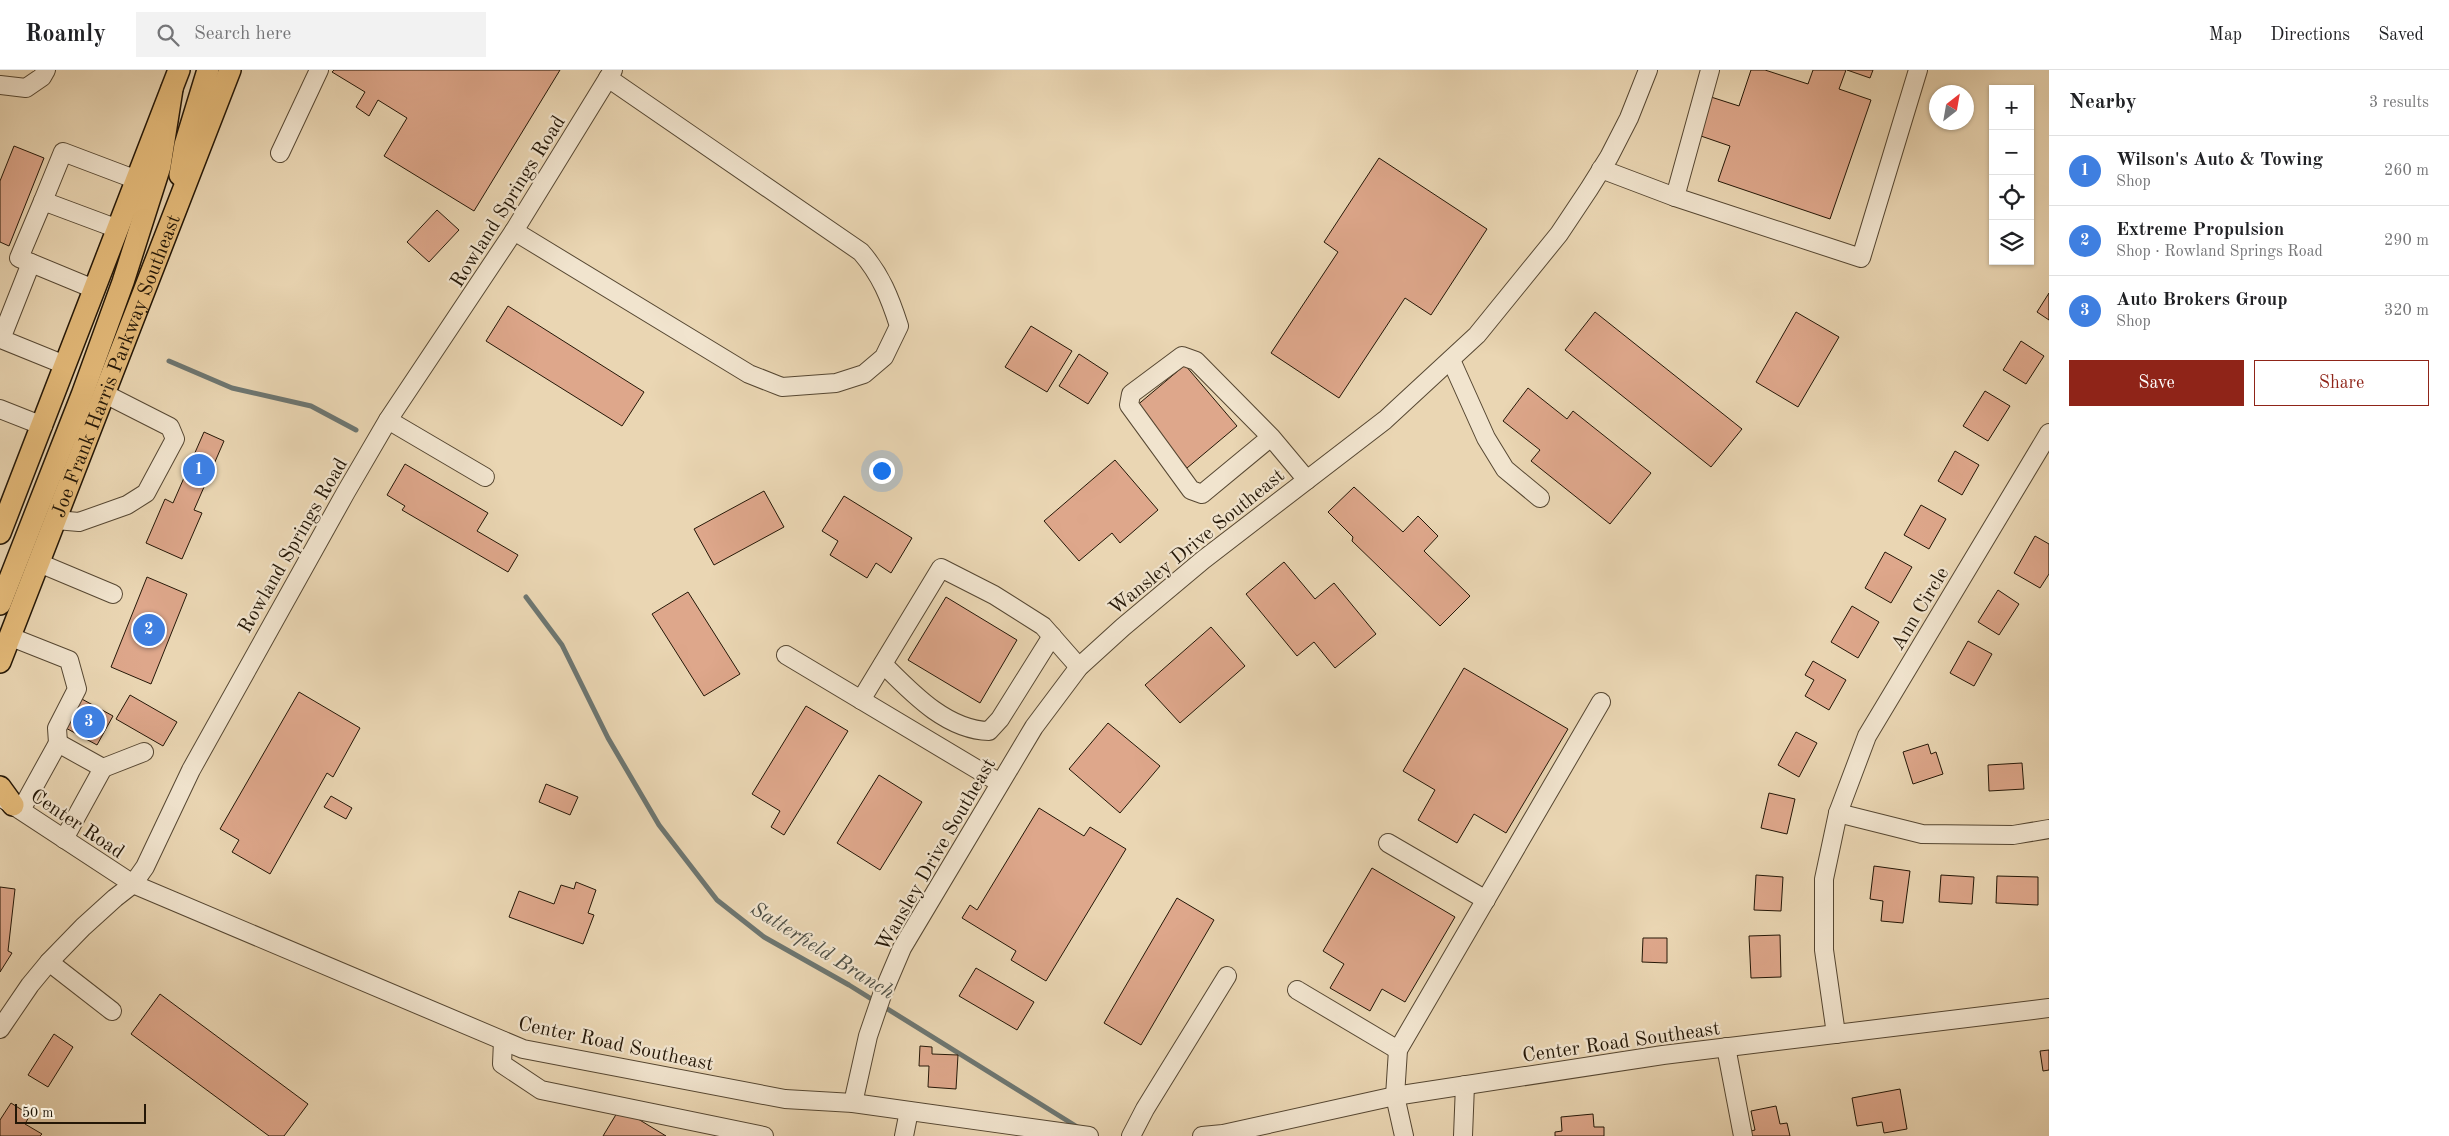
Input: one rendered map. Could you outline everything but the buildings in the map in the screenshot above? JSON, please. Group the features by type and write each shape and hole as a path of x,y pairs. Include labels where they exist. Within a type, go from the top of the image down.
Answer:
{"main road":[{"path":"180,200 180,182 185,145 208,70"},
{"name":"Joe Frank Harris Parkway Southeast","path":"0,662 230,70"},
{"path":"0,533 176,79"},
{"path":"0,604 82,395 123,282 160,166 176,79"}],"street":[{"path":"1,86 26,88 42,78 46,70"},
{"path":"280,153 319,70"},
{"name":"Wansley Drive Southeast","path":"853,1103 868,1036 882,995 902,948 1034,727 1079,667 1195,566 1385,420 1477,335 1559,234 1602,169 1628,118 1648,70"},
{"path":"1674,197 1710,70"},
{"path":"1602,169 1674,197 1861,258 1918,70"},
{"path":"514,231 749,374 782,387 836,383 864,374 884,357 898,326 890,298 876,269 862,252 610,74"},
{"name":"Rowland Springs Road","path":"0,1029 30,985 49,962 83,927 133,884 145,867 191,770 254,654 388,420 514,231 610,74"},
{"path":"94,289 19,258 63,152 137,180"},
{"path":"43,200 118,229"},
{"path":"31,263 1,339 65,365"},
{"path":"1271,436 1202,494 1191,490 1129,406 1131,394 1182,356 1196,361 1271,436 1307,480"},
{"path":"1452,360 1486,438 1505,469 1540,498"},
{"path":"56,520 79,522 127,505 146,493 175,439 170,427 105,394"},
{"path":"0,409 42,426"},
{"path":"388,420 485,477"},
{"name":"Ann Circle","path":"1836,1034 1824,950 1824,879 1838,813 1867,736 2049,432"},
{"path":"39,563 113,594"},
{"path":"861,700 941,568 994,595 1044,626 1079,667"},
{"path":"883,664 924,705 974,731 989,731 1000,719 1052,636"},
{"path":"7,801 58,743 57,728 77,688 69,660 11,637"},
{"path":"786,655 1000,783"},
{"path":"1404,1136 1395,1096 1398,1050 1601,702"},
{"path":"58,743 103,768"},
{"path":"64,839 103,768 144,752"},
{"name":"Center Road","path":"7,801 133,884"},
{"path":"1838,813 1922,834 2013,835 2049,830"},
{"path":"1388,843 1486,900"},
{"name":"Center Road Southeast","path":"133,884 523,1049 785,1099 853,1103 1089,1136"},
{"path":"49,962 112,1011"},
{"path":"1131,1136 1145,1109 1227,976"},
{"path":"1297,990 1398,1050"},
{"name":"Center Road Southeast","path":"1202,1136 1223,1134 1395,1096 1663,1054 2049,1008"},
{"path":"503,1041 502,1064 541,1090 764,1136"},
{"path":"1726,1047 1743,1136"},
{"path":"1462,1136 1465,1085"},
{"path":"904,1136 909,1111"}],"waterway":[{"name":"Satterfield Branch","path":"169,361 232,388 311,406 356,430"},
{"name":"Satterfield Branch","path":"526,597 562,645 608,738 659,825 717,900 764,937 849,985 1079,1128"}],"place":[{"name":"Wilson's Auto & Towing","path":"199,470"},
{"name":"Extreme Propulsion","path":"149,630"},
{"name":"Auto Brokers Group","path":"89,722"}]}
